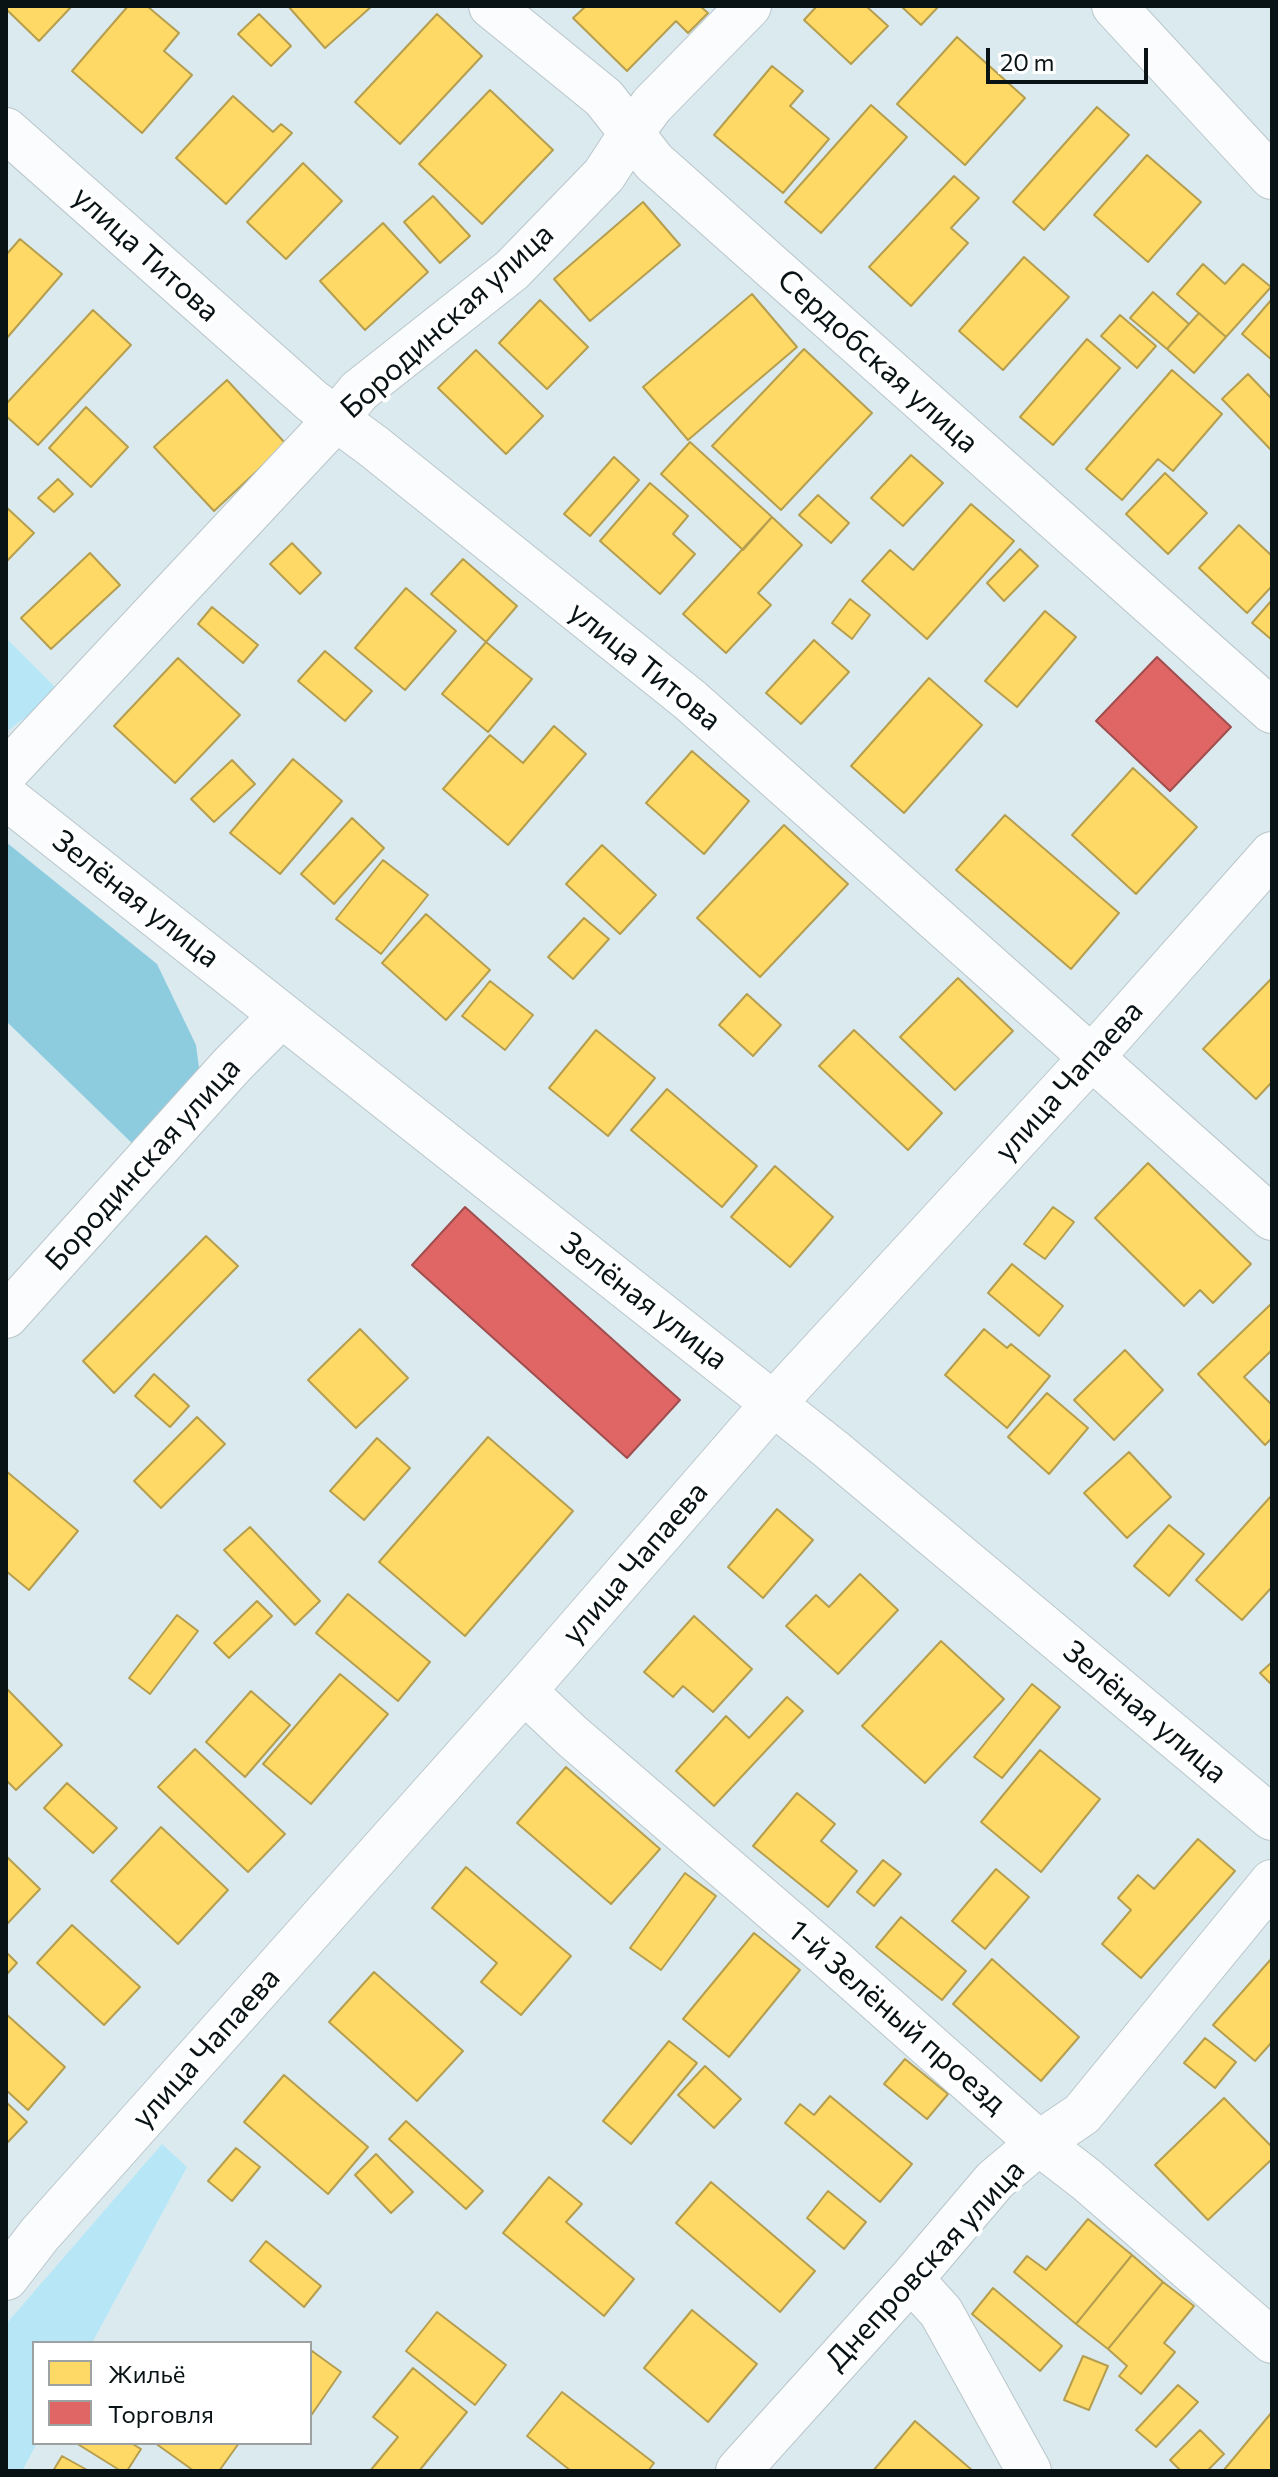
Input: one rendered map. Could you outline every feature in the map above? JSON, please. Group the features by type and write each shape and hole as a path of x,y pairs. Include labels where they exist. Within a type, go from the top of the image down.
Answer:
{"street":[{"name":"Сердобская улица","path":"491,6 604,98 654,162 1272,711"},
{"name":"Бородинская улица","path":"6,772 359,391 512,270 604,175 652,105 749,6"},
{"path":"1114,6 1272,177"},
{"name":"улица Титова","path":"6,130 312,401 690,700 1272,1218"},
{"name":"Зелёная улица","path":"6,797 832,1450 1272,1818"},
{"name":"улица Чапаева","path":"6,2278 51,2222 524,1691 773,1404 1092,1057 1272,854"},
{"name":"Бородинская улица","path":"6,1316 233,1064 282,1015"},
{"name":"1-й Зелёный проезд","path":"524,1691 1039,2143 1087,2180 1272,2341"},
{"name":"Днепровская улица","path":"738,2471 911,2279 995,2180 1039,2143 1082,2114 1272,1882"},
{"path":"911,2279 941,2312 1029,2471"}],"shaded area":[{"path":"6,638 55,687 34,711 6,732"},
{"path":"6,842 157,964 196,1045 200,1075 136,1147 6,1021"},
{"path":"162,2144 187,2167 93,2341 32,2341 32,2445 36,2445 22,2471 6,2471 6,2324"}],"building: Жильё":[{"path":"6,6 72,6 39,41"},
{"path":"128,6 147,6 179,33 164,51 192,75 142,133 72,71"},
{"path":"288,6 372,6 325,48"},
{"path":"586,6 700,6 708,13 688,33 676,21 627,71 573,18"},
{"path":"817,6 866,6 888,26 851,64 804,20"},
{"path":"901,6 939,6 921,25"},
{"path":"259,14 291,46 271,66 238,34"},
{"path":"437,14 482,56 400,144 355,102"},
{"path":"957,37 1025,98 965,165 897,104"},
{"path":"772,66 803,91 790,106 829,139 783,193 714,135"},
{"path":"490,90 553,150 482,224 419,164"},
{"path":"233,96 273,132 281,124 292,133 226,204 176,158"},
{"path":"871,105 907,137 821,233 785,202"},
{"path":"1097,107 1129,135 1044,230 1013,202"},
{"path":"1147,155 1201,202 1148,262 1094,215"},
{"path":"303,163 342,201 286,259 247,222"},
{"path":"954,176 979,198 951,228 968,243 911,306 869,267"},
{"path":"433,196 470,236 440,263 404,222"},
{"path":"643,202 680,245 590,321 554,279"},
{"path":"383,223 428,272 365,330 320,281"},
{"path":"20,239 62,274 6,339 6,255"},
{"path":"1024,257 1069,297 1003,370 959,331"},
{"path":"1203,264 1225,284 1243,264 1271,287 1226,337 1177,294"},
{"path":"1153,292 1189,324 1167,349 1130,318"},
{"path":"752,294 797,347 688,440 643,387"},
{"path":"1272,299 1272,360 1242,334"},
{"path":"540,300 588,347 547,389 499,343"},
{"path":"93,310 131,345 38,445 6,416 6,404"},
{"path":"1199,313 1226,337 1194,373 1167,349"},
{"path":"1120,315 1156,346 1137,368 1101,336"},
{"path":"1087,339 1120,368 1053,445 1020,417"},
{"path":"804,349 872,413 781,510 712,446"},
{"path":"476,350 543,416 506,454 438,388"},
{"path":"1172,370 1222,414 1173,471 1158,459 1122,500 1086,469"},
{"path":"1248,374 1272,399 1272,451 1222,399"},
{"path":"227,380 286,444 214,511 154,447"},
{"path":"86,407 128,447 91,487 49,448"},
{"path":"690,442 772,517 743,550 661,474"},
{"path":"911,455 943,483 903,526 871,498"},
{"path":"614,457 639,480 590,536 564,514"},
{"path":"1165,473 1207,513 1168,554 1126,514"},
{"path":"58,479 73,494 54,512 38,498"},
{"path":"650,483 688,516 673,534 695,554 660,594 600,541"},
{"path":"818,495 849,523 831,543 799,515"},
{"path":"971,504 1014,541 927,639 862,581 890,550 913,570"},
{"path":"6,507 34,533 6,562"},
{"path":"772,517 802,545 758,593 771,605 726,653 683,614"},
{"path":"1239,525 1272,556 1272,586 1247,613 1199,568"},
{"path":"292,543 321,573 300,594 270,564"},
{"path":"1020,549 1038,566 1004,601 987,583"},
{"path":"90,553 120,585 51,649 21,618"},
{"path":"463,559 517,606 486,642 431,594"},
{"path":"406,588 456,631 405,690 355,648"},
{"path":"850,599 870,615 852,639 832,623"},
{"path":"1272,600 1272,640 1252,623"},
{"path":"212,607 258,645 243,663 198,624"},
{"path":"1045,611 1076,637 1017,707 985,681"},
{"path":"814,640 849,672 801,724 766,693"},
{"path":"486,642 532,679 488,732 442,694"},
{"path":"325,651 372,691 345,721 298,681"},
{"path":"178,658 240,715 175,783 114,726"},
{"path":"929,678 982,725 904,813 851,766"},
{"path":"554,726 586,754 508,845 443,789 490,735 523,763"},
{"path":"692,751 749,801 704,854 646,803"},
{"path":"293,759 342,801 280,874 230,833"},
{"path":"232,760 255,784 214,822 191,799"},
{"path":"1133,768 1197,827 1136,894 1072,835"},
{"path":"1005,815 1119,913 1071,969 956,870"},
{"path":"352,818 384,848 334,904 301,874"},
{"path":"784,825 848,884 760,977 697,918"},
{"path":"602,845 656,895 620,934 566,884"},
{"path":"383,860 428,895 381,954 336,919"},
{"path":"426,914 490,970 446,1020 382,963"},
{"path":"584,918 609,939 573,979 548,957"},
{"path":"958,978 1013,1031 955,1090 900,1037"},
{"path":"1272,978 1272,1082 1256,1099 1203,1049"},
{"path":"490,981 533,1015 505,1050 462,1016"},
{"path":"747,994 781,1025 753,1056 719,1025"},
{"path":"596,1030 655,1078 608,1136 549,1088"},
{"path":"854,1030 942,1113 908,1150 819,1066"},
{"path":"667,1089 757,1166 722,1207 631,1130"},
{"path":"1148,1163 1251,1264 1213,1303 1200,1290 1184,1306 1095,1218"},
{"path":"775,1166 833,1217 790,1267 731,1217"},
{"path":"1053,1207 1074,1222 1045,1259 1024,1244"},
{"path":"206,1236 238,1266 114,1393 83,1361"},
{"path":"1012,1264 1063,1306 1039,1336 988,1293"},
{"path":"1271,1304 1272,1350 1244,1377 1272,1405 1272,1438 1265,1445 1198,1374"},
{"path":"360,1329 408,1378 356,1428 308,1380"},
{"path":"984,1329 1007,1348 1011,1344 1050,1376 1007,1428 945,1375"},
{"path":"1125,1350 1163,1390 1114,1440 1074,1400"},
{"path":"154,1374 189,1406 170,1427 135,1396"},
{"path":"1047,1393 1088,1428 1049,1474 1008,1437"},
{"path":"197,1417 225,1444 161,1508 134,1481"},
{"path":"488,1437 573,1511 465,1636 379,1562"},
{"path":"377,1438 410,1468 364,1520 330,1491"},
{"path":"1129,1452 1171,1497 1127,1538 1084,1493"},
{"path":"6,1471 78,1531 29,1590 6,1571"},
{"path":"1272,1495 1272,1587 1242,1620 1196,1580"},
{"path":"777,1509 813,1540 763,1598 728,1567"},
{"path":"1169,1525 1204,1554 1169,1596 1134,1566"},
{"path":"250,1527 320,1601 295,1625 224,1550"},
{"path":"860,1574 898,1610 838,1674 786,1626 816,1595 829,1607"},
{"path":"348,1594 430,1662 398,1701 316,1633"},
{"path":"257,1601 272,1616 229,1658 214,1643"},
{"path":"177,1615 198,1631 150,1694 129,1678"},
{"path":"694,1616 752,1669 713,1712 683,1686 673,1697 644,1672"},
{"path":"941,1641 1004,1699 925,1783 862,1726"},
{"path":"1272,1662 1272,1685 1260,1673"},
{"path":"340,1674 388,1714 311,1804 263,1764"},
{"path":"1032,1684 1060,1707 1002,1778 974,1757"},
{"path":"6,1688 62,1745 16,1790 6,1780"},
{"path":"251,1691 290,1725 245,1777 206,1742"},
{"path":"787,1697 803,1711 714,1806 676,1771 726,1716 749,1738"},
{"path":"195,1749 285,1834 248,1872 158,1787"},
{"path":"1040,1750 1100,1799 1041,1872 981,1822"},
{"path":"566,1767 660,1849 611,1904 517,1823"},
{"path":"67,1783 117,1828 93,1853 44,1808"},
{"path":"797,1793 835,1824 821,1841 857,1871 828,1907 753,1846"},
{"path":"161,1827 228,1890 178,1944 111,1881"},
{"path":"1198,1839 1235,1871 1141,1978 1102,1944 1131,1910 1118,1898 1138,1875 1154,1889"},
{"path":"6,1856 40,1889 6,1925"},
{"path":"883,1860 901,1874 874,1906 857,1892"},
{"path":"466,1867 571,1956 521,2015 481,1982 497,1963 432,1908"},
{"path":"996,1869 1029,1897 985,1949 952,1921"},
{"path":"685,1873 716,1896 661,1970 630,1948"},
{"path":"901,1917 966,1971 942,2000 876,1947"},
{"path":"72,1925 140,1987 104,2025 37,1963"},
{"path":"754,1933 800,1970 729,2057 683,2019"},
{"path":"6,1952 17,1963 6,1975"},
{"path":"1272,1958 1272,2042 1255,2061 1213,2025"},
{"path":"992,1959 1079,2037 1041,2081 953,2004"},
{"path":"374,1972 463,2051 417,2101 329,2022"},
{"path":"6,2014 65,2067 28,2110 6,2090"},
{"path":"1205,2038 1236,2062 1215,2088 1184,2063"},
{"path":"669,2041 697,2063 631,2144 603,2121"},
{"path":"905,2059 948,2094 927,2119 884,2084"},
{"path":"705,2066 741,2099 714,2128 678,2095"},
{"path":"284,2075 368,2147 328,2194 244,2122"},
{"path":"830,2096 912,2164 880,2202 785,2123 800,2104 814,2115"},
{"path":"1224,2098 1272,2147 1272,2159 1208,2220 1155,2165"},
{"path":"6,2102 27,2122 6,2144"},
{"path":"406,2121 483,2191 466,2209 389,2139"},
{"path":"236,2148 260,2167 232,2201 208,2181"},
{"path":"376,2154 413,2192 391,2213 355,2175"},
{"path":"549,2177 582,2204 566,2222 634,2279 604,2316 503,2233"},
{"path":"711,2182 815,2271 780,2312 676,2223"},
{"path":"828,2191 866,2222 844,2249 807,2218"},
{"path":"1088,2219 1132,2255 1076,2324 1014,2272 1027,2256 1046,2270"},
{"path":"266,2241 321,2286 304,2307 250,2261"},
{"path":"1132,2255 1163,2282 1108,2349 1076,2324"},
{"path":"1163,2282 1194,2306 1164,2343 1175,2352 1141,2394 1119,2376 1127,2366 1108,2349"},
{"path":"993,2288 1062,2346 1040,2371 972,2314"},
{"path":"692,2310 757,2364 708,2422 644,2368"},
{"path":"437,2312 506,2365 475,2405 406,2351"},
{"path":"312,2351 341,2372 312,2414"},
{"path":"1083,2356 1108,2366 1089,2410 1064,2400"},
{"path":"413,2368 467,2412 419,2471 370,2471 398,2437 373,2417"},
{"path":"1178,2385 1198,2402 1156,2447 1136,2430"},
{"path":"562,2392 654,2463 648,2471 571,2471 527,2436"},
{"path":"1272,2412 1272,2471 1223,2471"},
{"path":"915,2421 973,2471 873,2471"},
{"path":"1200,2430 1224,2454 1207,2471 1181,2471 1170,2460"},
{"path":"79,2445 134,2445 141,2449 127,2471 121,2471"},
{"path":"158,2445 238,2445 219,2471 194,2471"},
{"path":"62,2456 89,2471 53,2471"}],"building: Торговля":[{"path":"1157,657 1231,727 1170,791 1096,721"},
{"path":"465,1207 680,1400 627,1458 412,1265"}]}
